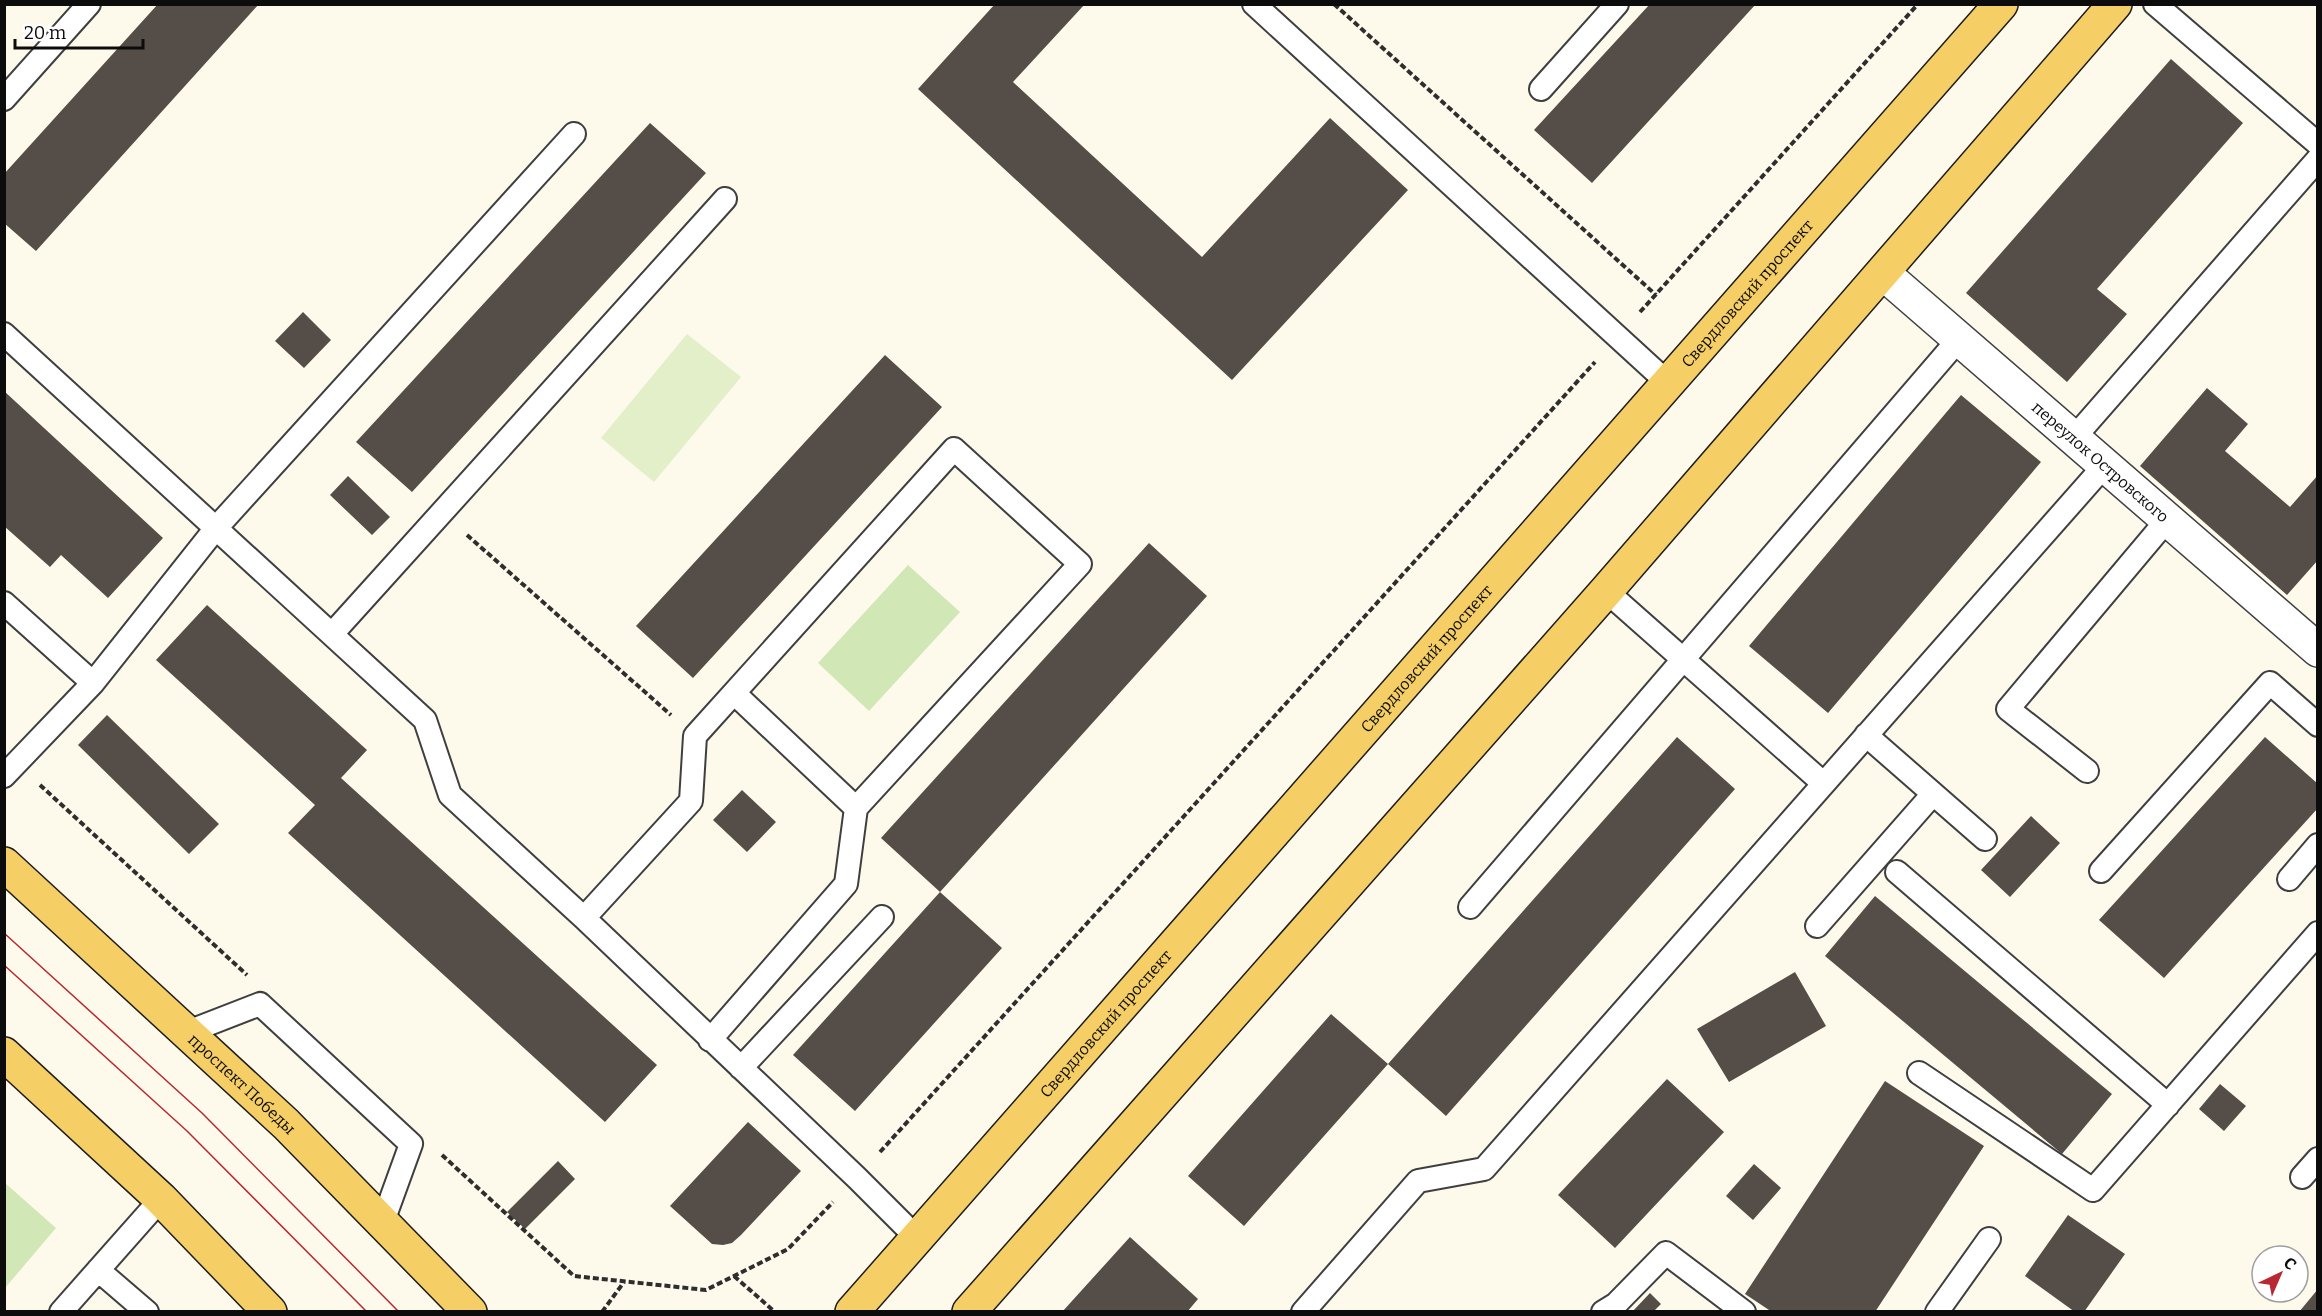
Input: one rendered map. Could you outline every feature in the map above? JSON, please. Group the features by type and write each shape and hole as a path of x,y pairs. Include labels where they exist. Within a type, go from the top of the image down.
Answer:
{"main road":[{"name":"Свердловский проспект","path":"852,1311 2001,4"},
{"path":"969,1311 1606,591 2115,4"},
{"name":"проспект Победы","path":"4,864 286,1124 470,1311"},
{"path":"8,1065 161,1199 270,1311"}],"street":[{"name":"переулок Островского","path":"1883,273 2104,466 2316,645"}],"lane":[{"path":"4,99 89,4"},
{"path":"1254,4 1668,383"},
{"path":"1541,89 1617,4"},
{"path":"2155,4 2318,144"},
{"path":"11,769 93,683 216,528 574,134"},
{"path":"2073,439 2318,159"},
{"path":"332,634 725,199"},
{"path":"4,334 425,720 450,795 584,918 916,1237"},
{"path":"1470,907 1959,339"},
{"path":"584,918 692,801 695,736 954,449 1080,564 856,808 846,884 710,1040"},
{"path":"1303,1311 1418,1181 1484,1169 2104,466"},
{"path":"2087,771 2008,709 2167,520"},
{"path":"1606,591 1823,783"},
{"path":"4,603 93,683"},
{"path":"2101,871 2270,683 2318,725"},
{"path":"734,693 856,808"},
{"path":"1866,735 1985,839"},
{"path":"1817,926 1933,794"},
{"path":"2289,879 2318,845"},
{"path":"1896,872 2168,1105"},
{"path":"741,1068 882,917"},
{"path":"1919,1074 2094,1190 2318,933"},
{"path":"188,1032 260,1004 411,1144 382,1224"},
{"path":"2302,1177 2318,1159"},
{"path":"61,1311 161,1199"},
{"path":"1937,1311 1989,1239"},
{"path":"1603,1311 1616,1304 1666,1253 1744,1311"},
{"path":"98,1270 147,1311"}],"path":[{"path":"1334,4 1656,295"},
{"path":"435,1148 574,1276 706,1290 788,1249 857,1178 1918,4"},
{"path":"442,513 695,736"},
{"path":"11,769 252,980"},
{"path":"734,1276 775,1311"},
{"path":"602,1311 625,1282"}],"green space":[{"path":"687,334 741,377 654,482 601,438"},
{"path":"908,565 960,612 869,711 818,663"},
{"path":"5,1183 56,1228 5,1288"}],"building":[{"path":"158,4 259,4 36,251 4,223 4,174"},
{"path":"995,4 1085,4 1013,82 1202,257 1330,118 1408,190 1232,380 918,89"},
{"path":"1650,4 1756,4 1592,183 1534,130"},
{"path":"2171,59 2243,123 2097,289 2127,314 2067,382 1966,293"},
{"path":"650,123 706,173 412,492 356,442"},
{"path":"303,312 331,340 304,368 275,341"},
{"path":"885,355 942,407 693,678 636,626"},
{"path":"2207,388 2248,424 2225,451 2290,507 2318,475 2318,560 2287,595 2140,466"},
{"path":"4,391 163,538 108,598 61,555 50,567 4,526"},
{"path":"1961,395 2041,462 1828,713 1749,646"},
{"path":"348,476 390,517 372,535 330,495"},
{"path":"1149,543 1207,596 940,892 881,838"},
{"path":"207,605 367,750 341,778 657,1065 605,1122 288,833 315,805 156,660"},
{"path":"107,715 219,824 189,854 78,745"},
{"path":"1677,737 1735,789 1446,1116 1388,1064"},
{"path":"2265,737 2318,784 2318,808 2164,978 2099,920"},
{"path":"742,790 776,822 747,852 713,820"},
{"path":"2031,816 2060,843 2010,897 1981,870"},
{"path":"940,892 1002,948 855,1111 793,1055"},
{"path":"1875,896 2112,1094 2062,1154 1825,956"},
{"path":"1795,972 1826,1026 1729,1082 1697,1029"},
{"path":"1331,1014 1388,1064 1244,1226 1188,1176"},
{"path":"1667,1079 1724,1132 1615,1248 1558,1195"},
{"path":"1885,1081 1984,1146 1875,1312 1772,1312 1745,1294"},
{"path":"2220,1084 2246,1106 2224,1131 2199,1109"},
{"path":"748,1122 801,1171 732,1243 712,1244 670,1206"},
{"path":"558,1161 575,1179 525,1229 507,1212"},
{"path":"1754,1164 1781,1188 1753,1220 1726,1196"},
{"path":"2068,1215 2125,1254 2084,1312 2075,1312 2025,1276"},
{"path":"1130,1237 1198,1299 1187,1312 1062,1312"},
{"path":"2318,1289 2318,1312 2299,1312 2306,1304 2310,1304 2310,1299"},
{"path":"1650,1293 1661,1304 1653,1312 1632,1312"}],"tram line":[{"path":"4,933 202,1113 399,1312"},
{"path":"4,965 187,1131 367,1312"}]}
